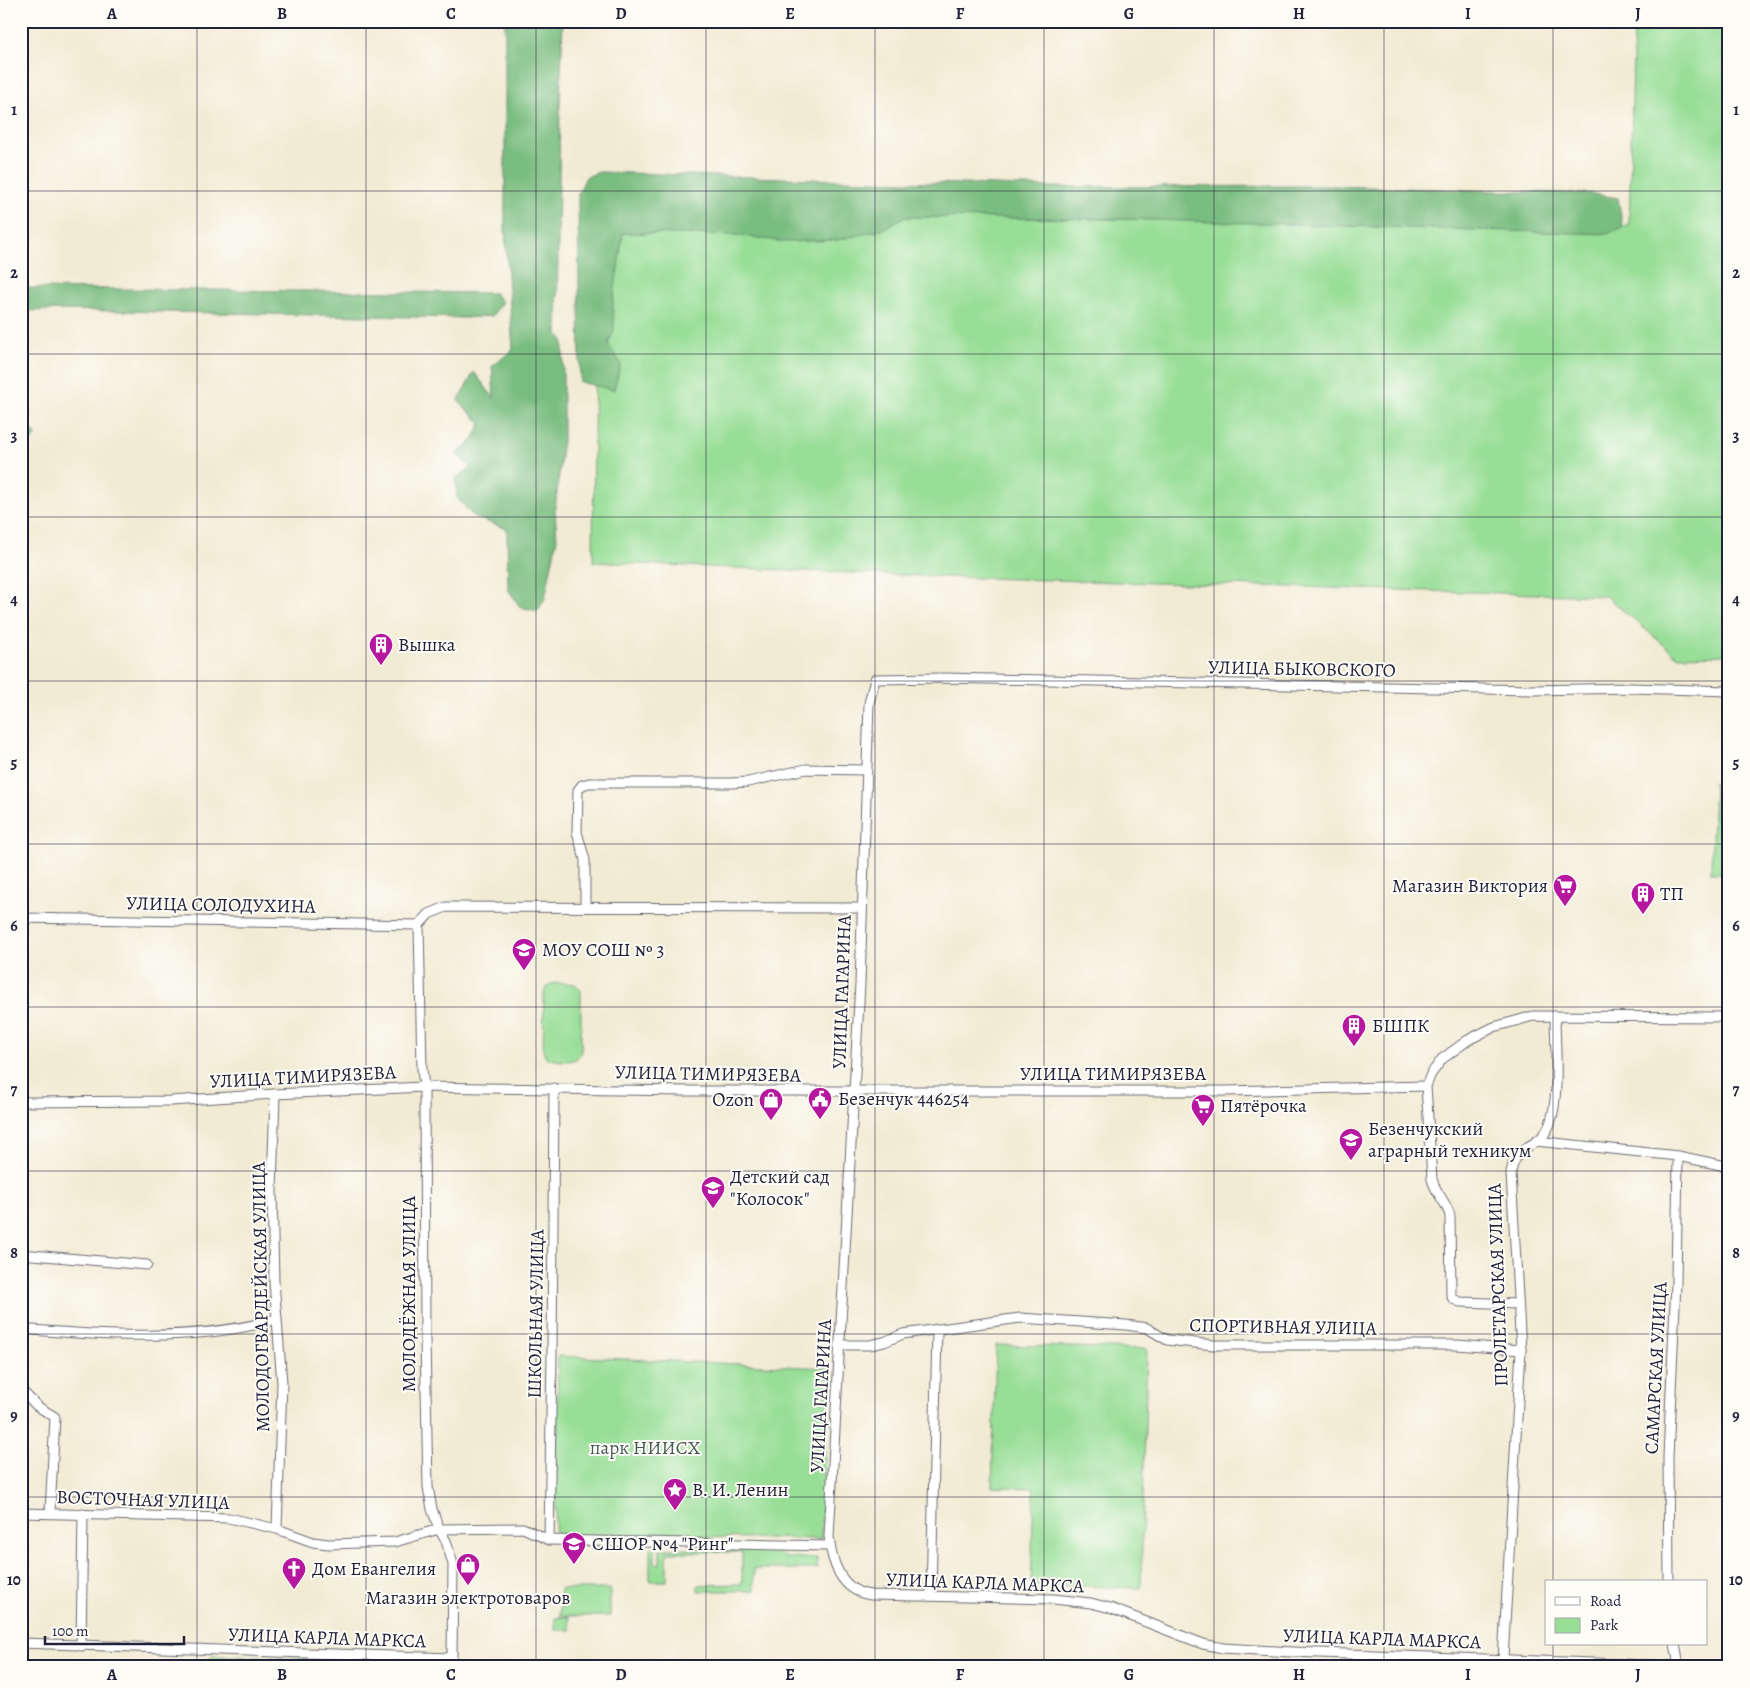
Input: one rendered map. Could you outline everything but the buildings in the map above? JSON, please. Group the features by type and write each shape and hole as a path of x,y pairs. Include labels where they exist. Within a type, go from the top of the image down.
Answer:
{"street":[{"name":"УЛИЦА БЫКОВСКОГО","path":"875,680 944,678 1533,690 1632,688 1729,691"},
{"name":"УЛИЦА ГАГАРИНА","path":"830,1546 854,1091 869,703 875,680"},
{"path":"584,906 585,860 577,832 578,790 582,785 589,783 732,783 748,782 806,769 866,770"},
{"path":"419,925 429,914 446,907 862,908"},
{"name":"УЛИЦА СОЛОДУХИНА","path":"21,918 419,925"},
{"name":"МОЛОДЁЖНАЯ УЛИЦА","path":"419,925 424,1087 425,1339 428,1487 432,1509 439,1529 446,1541 453,1564 452,1658"},
{"path":"1518,1304 1460,1302 1453,1299 1451,1295 1450,1216 1447,1206 1433,1184 1426,1086 1431,1074 1442,1059 1468,1040 1514,1020 1532,1016 1729,1017"},
{"name":"ПРОЛЕТАРСКАЯ УЛИЦА","path":"1503,1659 1520,1350 1516,1235 1511,1173 1515,1159 1521,1151 1547,1131 1551,1122 1555,1093 1555,1016"},
{"name":"УЛИЦА ТИМИРЯЗЕВА","path":"21,1102 171,1101 424,1087 685,1091 1225,1091 1426,1086"},
{"name":"ШКОЛЬНАЯ УЛИЦА","path":"548,1540 554,1088"},
{"name":"МОЛОДОГВАРДЕЙСКАЯ УЛИЦА","path":"275,1094 272,1189 274,1282 282,1382 277,1530"},
{"path":"1536,1141 1678,1156 1720,1165 1729,1170"},
{"name":"САМАРСКАЯ УЛИЦА","path":"1669,1580 1668,1457 1676,1283 1678,1156"},
{"path":"21,1254 147,1265"},
{"name":"СПОРТИВНАЯ УЛИЦА","path":"840,1345 870,1345 884,1342 903,1334 1020,1318 1126,1325 1146,1328 1167,1340 1214,1345 1457,1345 1520,1350"},
{"path":"21,1329 113,1335 196,1333 255,1326 277,1319"},
{"path":"931,1596 937,1330"},
{"path":"21,1390 37,1406 55,1417 50,1513"},
{"name":"ВОСТОЧНАЯ УЛИЦА","path":"21,1513 214,1517 244,1521 313,1542 341,1544 395,1542 439,1529"},
{"path":"81,1646 83,1514"},
{"path":"439,1529 523,1528 548,1540 830,1546"},
{"name":"УЛИЦА КАРЛА МАРКСА","path":"830,1546 832,1559 838,1572 848,1585 858,1592 870,1595 1052,1599 1091,1603 1110,1608 1203,1644 1223,1648 1704,1667"},
{"name":"УЛИЦА КАРЛА МАРКСА","path":"21,1643 452,1658"},
{"path":"1675,1646 1679,1666"}],"green space":[{"path":"505,21 563,21 557,333 563,340 563,439 555,510 557,539 545,598 538,611 520,607 508,589 507,529 474,517 457,498 456,478 471,467 456,454 473,440 481,423 458,401 474,372 494,398 492,366 513,350 505,229"},
{"path":"1634,21 1729,21 1729,655 1677,656 1606,596 946,577 593,562 596,212 1629,226"},
{"path":"599,172 1055,187 1335,186 1594,194 1618,198 1623,227 1607,234 1120,219 904,217 881,230 837,240 787,242 736,235 623,233 613,302 614,331 608,344 621,363 614,390 580,382 578,194 586,177"},
{"path":"21,288 495,293 502,302 492,316 465,318 63,310 21,311"},
{"path":"21,418 37,436 21,450"},
{"path":"1714,782 1729,783 1729,873 1711,873"},
{"path":"556,983 575,984 581,990 581,1051 576,1058 568,1061 549,1059 543,1050 544,993 548,985"},
{"path":"996,1345 1147,1349 1141,1588 1031,1585 1034,1488 992,1487"},
{"name":"парк НИИСХ","path":"558,1356 829,1368 821,1539 555,1535"},
{"path":"650,1548 655,1548 655,1564 660,1564 660,1549 775,1549 786,1558 817,1558 817,1569 754,1569 754,1591 698,1591 698,1585 742,1584 742,1552 667,1552 667,1581 650,1581"},
{"path":"560,1589 610,1589 610,1616 560,1616"},
{"path":"569,1617 570,1630 555,1630 555,1618"},
{"path":"211,1656 306,1658 306,1667 207,1667"}],"place":[{"name":"Вышка","path":"381,666"},
{"name":"Магазин Виктория","path":"1565,907"},
{"name":"ТП","path":"1643,915"},
{"name":"МОУ СОШ № 3","path":"524,971"},
{"name":"БШПК","path":"1354,1047"},
{"name":"Безенчук 446254","path":"820,1120"},
{"name":"Ozon","path":"771,1121"},
{"name":"Пятёрочка","path":"1203,1127"},
{"name":"Безенчукский аграрный техникум","path":"1351,1161"},
{"name":"Детский сад \"Колосок\"","path":"713,1209"},
{"name":"В. И. Ленин","path":"675,1511"},
{"name":"СШОР №4 \"Ринг\"","path":"574,1565"},
{"name":"Магазин электротоваров","path":"468,1586"},
{"name":"Дом Евангелия","path":"294,1590"}]}
